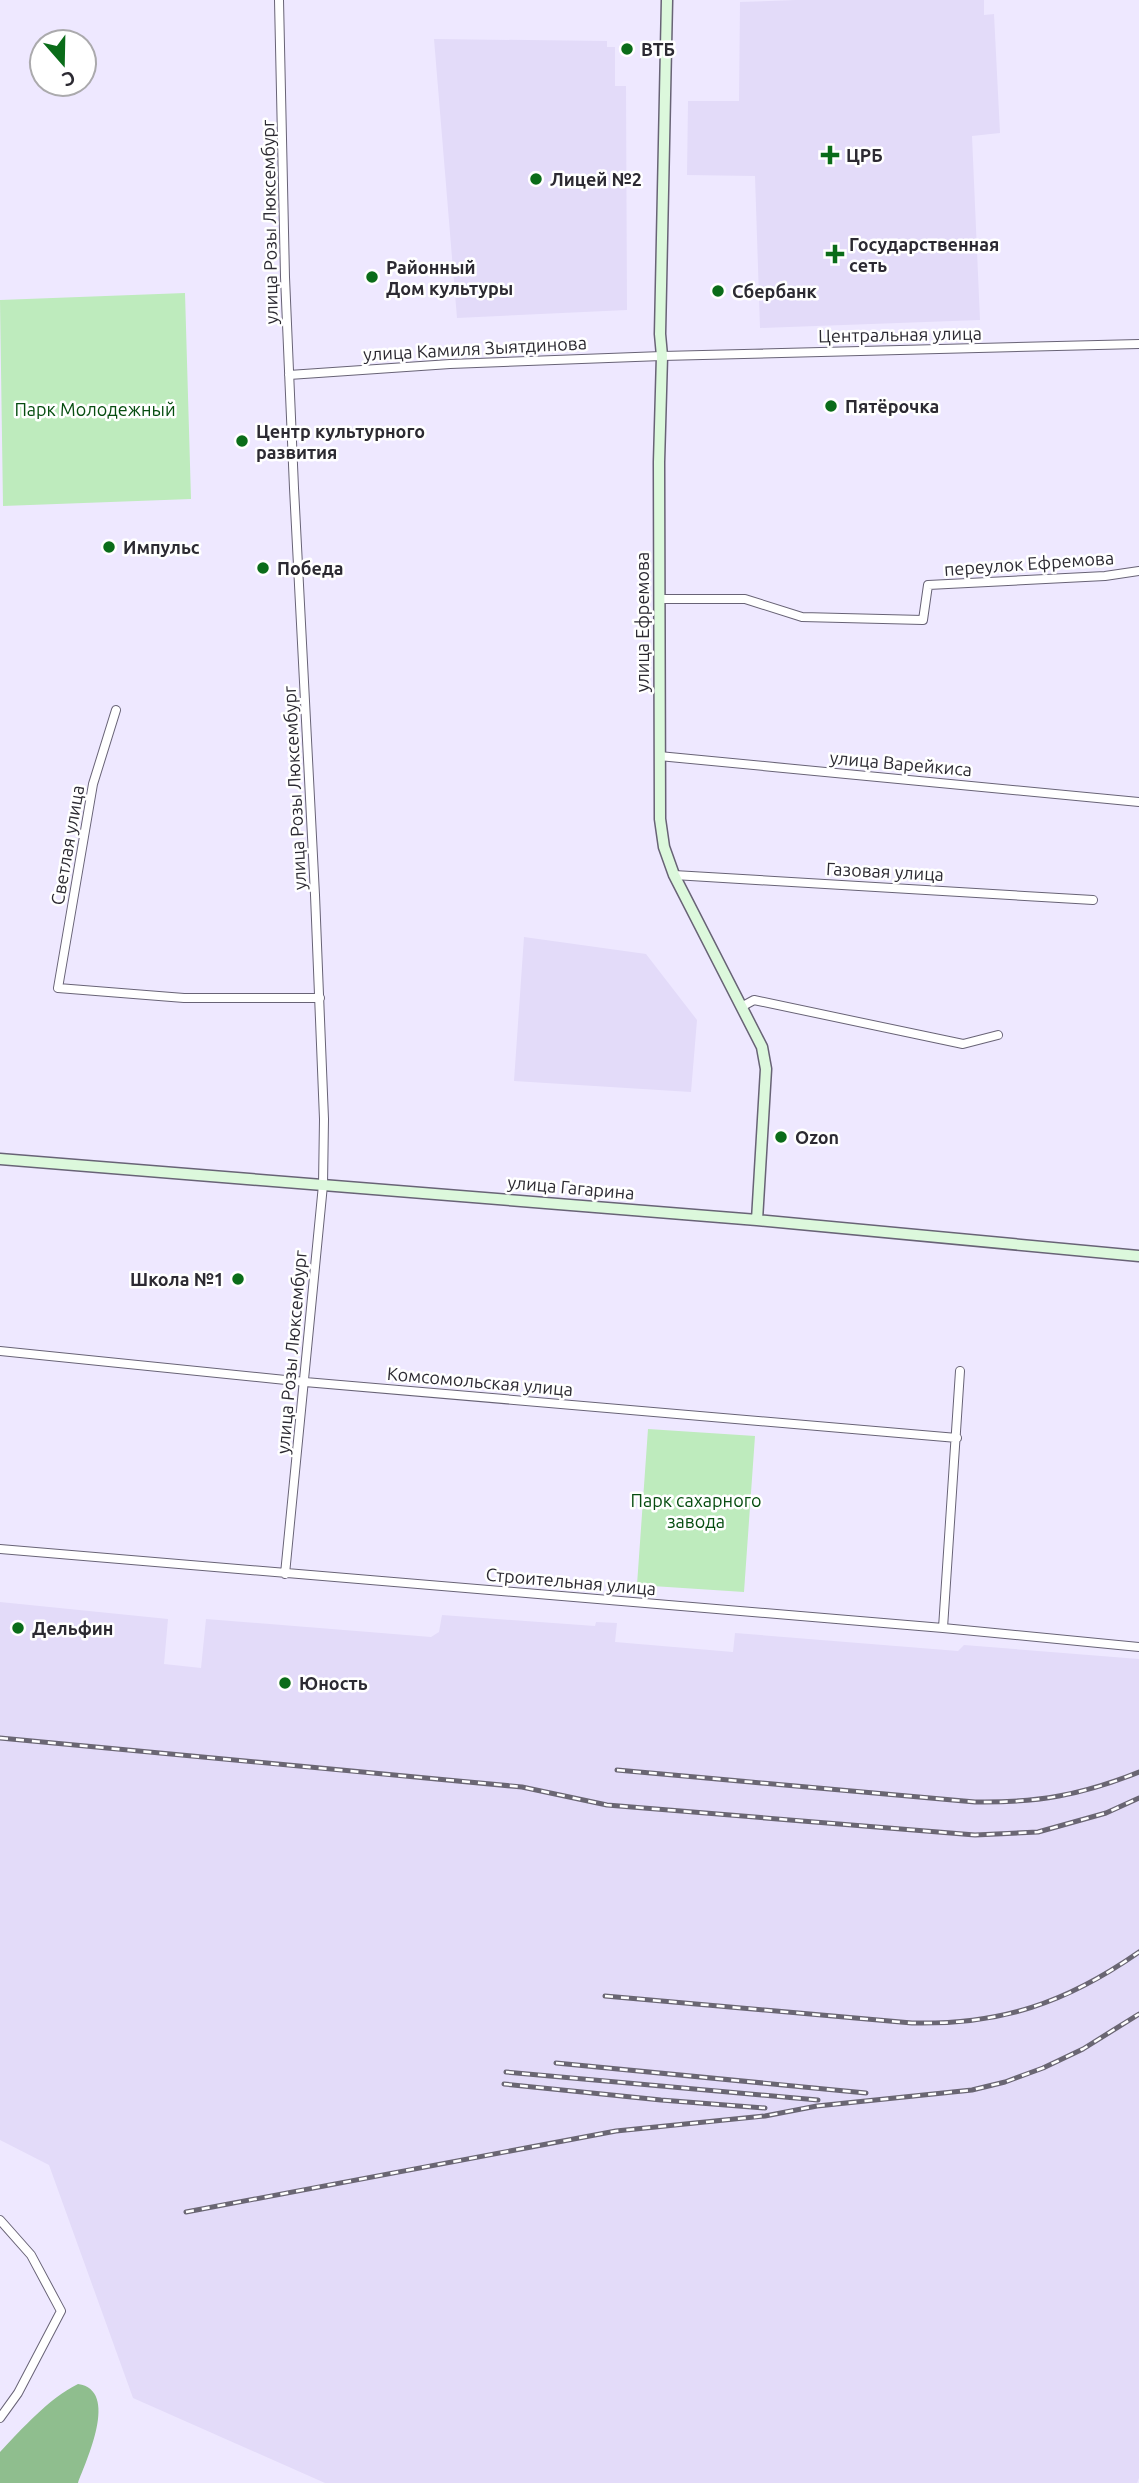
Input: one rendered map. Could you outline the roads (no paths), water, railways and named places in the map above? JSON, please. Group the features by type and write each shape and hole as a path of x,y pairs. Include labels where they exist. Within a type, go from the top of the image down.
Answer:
{"street":[{"name":"улица Розы Люксембург","path":"279,0 289,375 324,1119 323,1185 285,1574"},
{"name":"улица Ефремова","path":"667,0 660,334 660,819 664,847 674,874 762,1047 766,1069 757,1220"},
{"name":"Центральная улица","path":"662,356 1139,344"},
{"name":"улица Камиля Зыятдинова","path":"289,375 450,364 662,356"},
{"name":"переулок Ефремова","path":"659,599 745,599 802,617 923,620 928,585 1105,576 1139,571"},
{"name":"Светлая улица","path":"116,710 93,783 58,988 184,998 320,998"},
{"name":"улица Варейкиса","path":"659,756 1139,802"},
{"name":"Газовая улица","path":"674,874 1093,900"},
{"path":"743,1006 754,1000 963,1044 998,1035"},
{"name":"улица Гагарина","path":"0,1158 757,1220 1139,1256"},
{"name":"Комсомольская улица","path":"0,1351 305,1382 957,1438"},
{"path":"943,1628 960,1371"},
{"name":"Строительная улица","path":"0,1549 943,1628 1139,1647"},
{"path":"0,2220 31,2255 61,2311 19,2393 0,2418"}],"railway":[{"path":"0,1738 522,1787 607,1805 975,1835 1038,1832 1106,1813 1139,1798"},
{"path":"617,1770 975,1802 1019,1801 1059,1796 1098,1787 1139,1772"},
{"path":"605,1996 912,2023 944,2023 1004,2015 1032,2007 1085,1985 1139,1952"},
{"path":"186,2212 616,2131 765,2116 817,2106 972,2090 1005,2082 1043,2068 1083,2049 1139,2014"},
{"path":"556,2063 866,2093"},
{"path":"506,2072 818,2100"},
{"path":"504,2084 765,2108"}],"place":[{"name":"ВТБ","path":"627,49"},
{"name":"ЦРБ","path":"830,155"},
{"name":"Лицей №2","path":"536,179"},
{"name":"Государственная сеть","path":"835,254"},
{"name":"Районный Дом культуры","path":"372,277"},
{"name":"Сбербанк","path":"718,291"},
{"name":"Пятёрочка","path":"831,406"},
{"name":"Центр культурного развития","path":"242,441"},
{"name":"Импульс","path":"109,547"},
{"name":"Победа","path":"263,568"},
{"name":"Ozon","path":"781,1137"},
{"name":"Школа №1","path":"238,1279"},
{"name":"Дельфин","path":"18,1628"},
{"name":"Юность","path":"285,1683"}],"park label":[{"name":"Парк Молодежный","path":"95,409"},
{"name":"Парк сахарного завода","path":"696,1510"}]}
